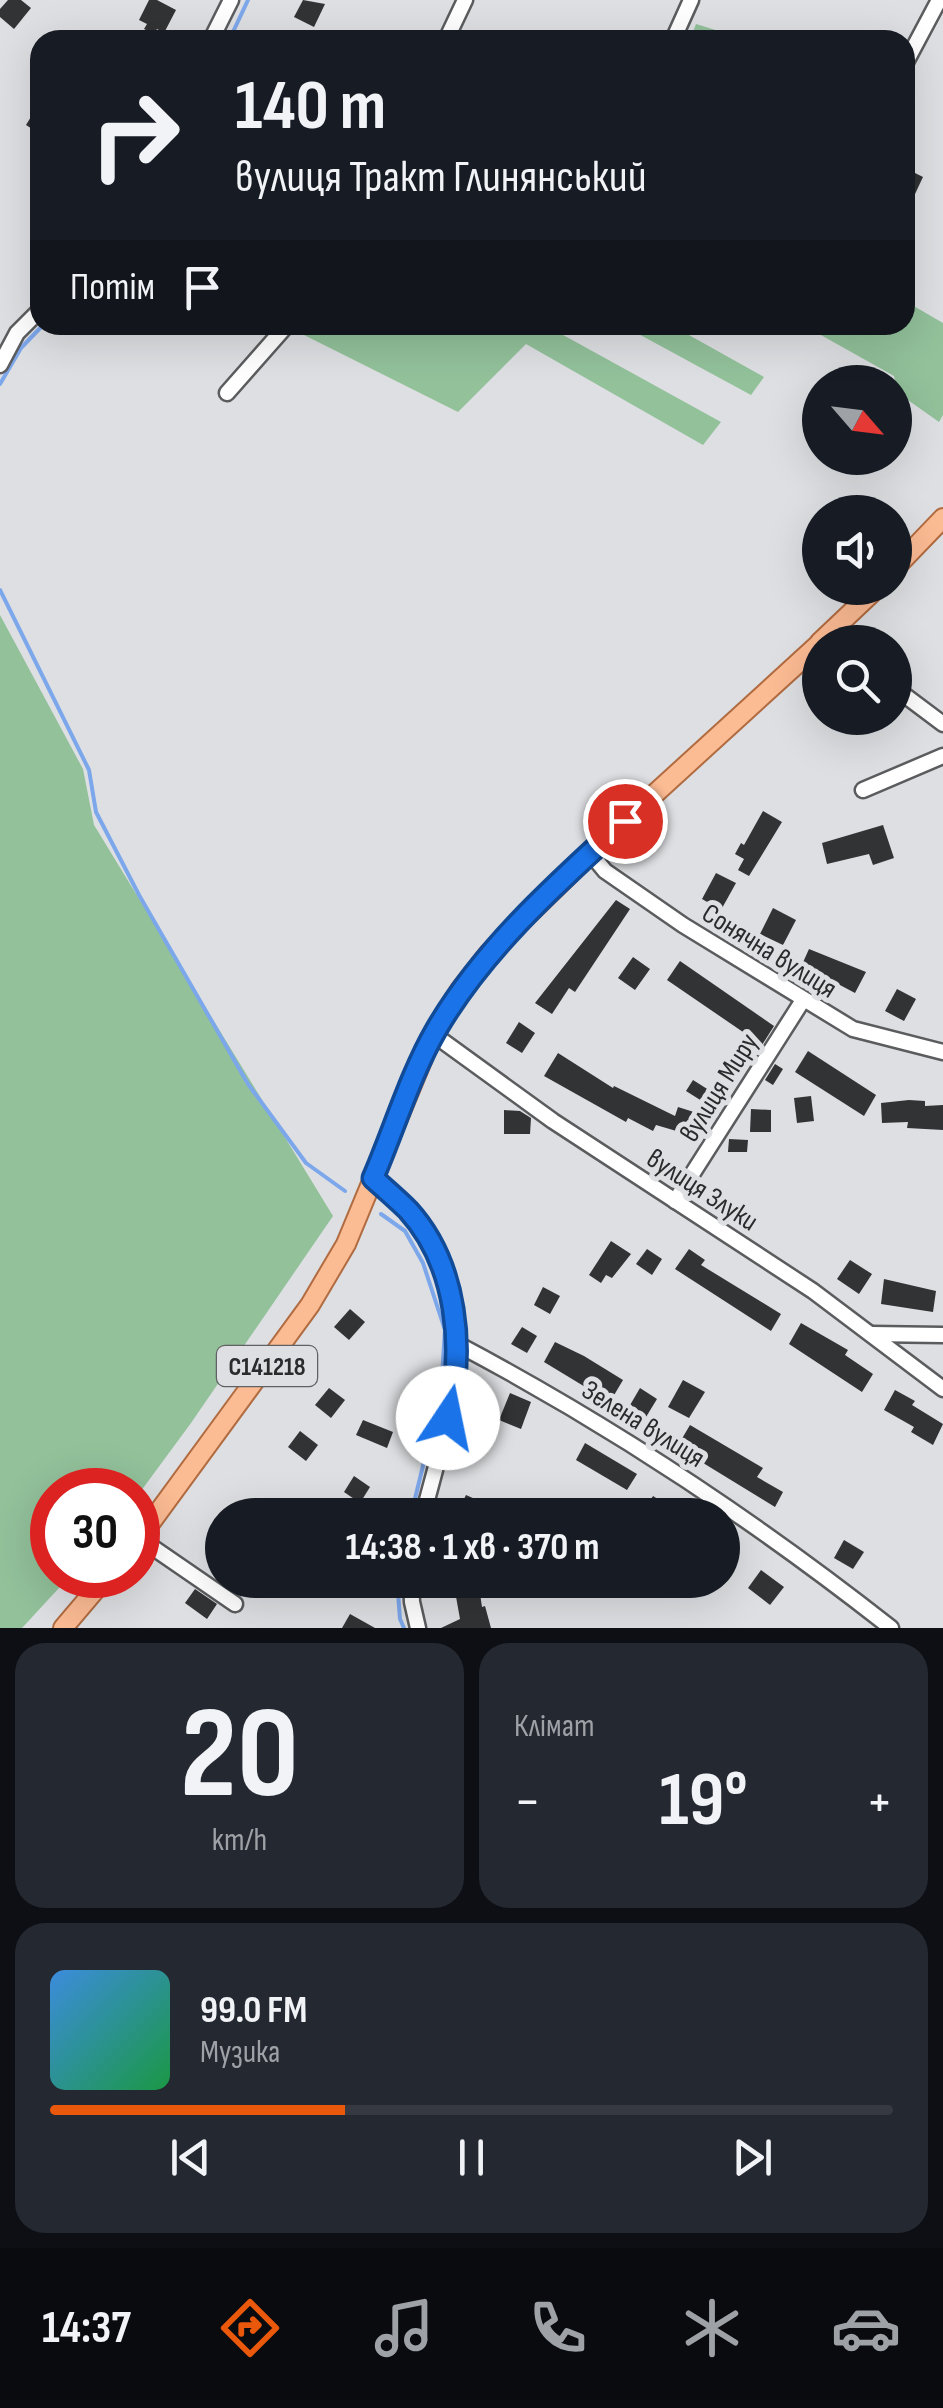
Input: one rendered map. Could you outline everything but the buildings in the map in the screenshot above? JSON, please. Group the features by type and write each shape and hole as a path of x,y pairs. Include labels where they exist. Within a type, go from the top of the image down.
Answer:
{"main road":[{"path":"912,550 943,518"},
{"name":"С141218","path":"843,625 861,605"},
{"name":"С141218","path":"160,1509 310,1305 346,1244 433,1034 460,990 489,953 591,854 802,664"},
{"path":"63,1628 88,1598"}],"street":[{"path":"217,30 231,0"},
{"path":"451,30 465,0"},
{"path":"678,30 691,0"},
{"path":"915,45 939,0"},
{"path":"3,360 17,333 30,320"},
{"path":"227,393 278,335"},
{"path":"0,339 3,360"},
{"path":"912,701 943,724"},
{"path":"863,790 943,756"},
{"name":"Сонячна вулиця","path":"591,854 605,870 683,926 852,1028 943,1052"},
{"name":"вулиця Миру","path":"675,1201 803,1000"},
{"name":"вулиця Злуки","path":"433,1034 553,1121 813,1291 943,1390"},
{"path":"373,1178 410,1212 434,1248 450,1298 459,1346 456,1386 427,1498"},
{"path":"870,1334 943,1336"},
{"name":"Зелена вулиця","path":"459,1346 549,1393 689,1480 891,1628"},
{"path":"160,1554 235,1604"},
{"path":"412,1598 418,1628"}],"green space":[{"path":"696,24 716,30 694,30"},
{"path":"915,307 943,323 943,415 939,422 912,403 912,365 874,365 821,335 915,335"},
{"path":"304,335 563,335 721,422 703,445 526,344 458,412"},
{"path":"640,335 689,335 764,377 751,395"},
{"path":"0,615 83,769 94,825 333,1216 158,1468 30,1468 30,1598 50,1598 22,1628 0,1628"}],"waterway":[{"path":"234,30 248,0"},
{"path":"0,384 33,335"},
{"path":"0,590 89,770 96,812 139,895 248,1084 306,1163 345,1191"},
{"path":"381,1214 405,1231 423,1263 445,1330 441,1392 415,1498"},
{"path":"398,1598 404,1628"}],"route":[{"path":"448,1418 456,1386 459,1346 450,1298 434,1248 410,1212 373,1178 433,1034 460,990 489,953 625,821"}]}
